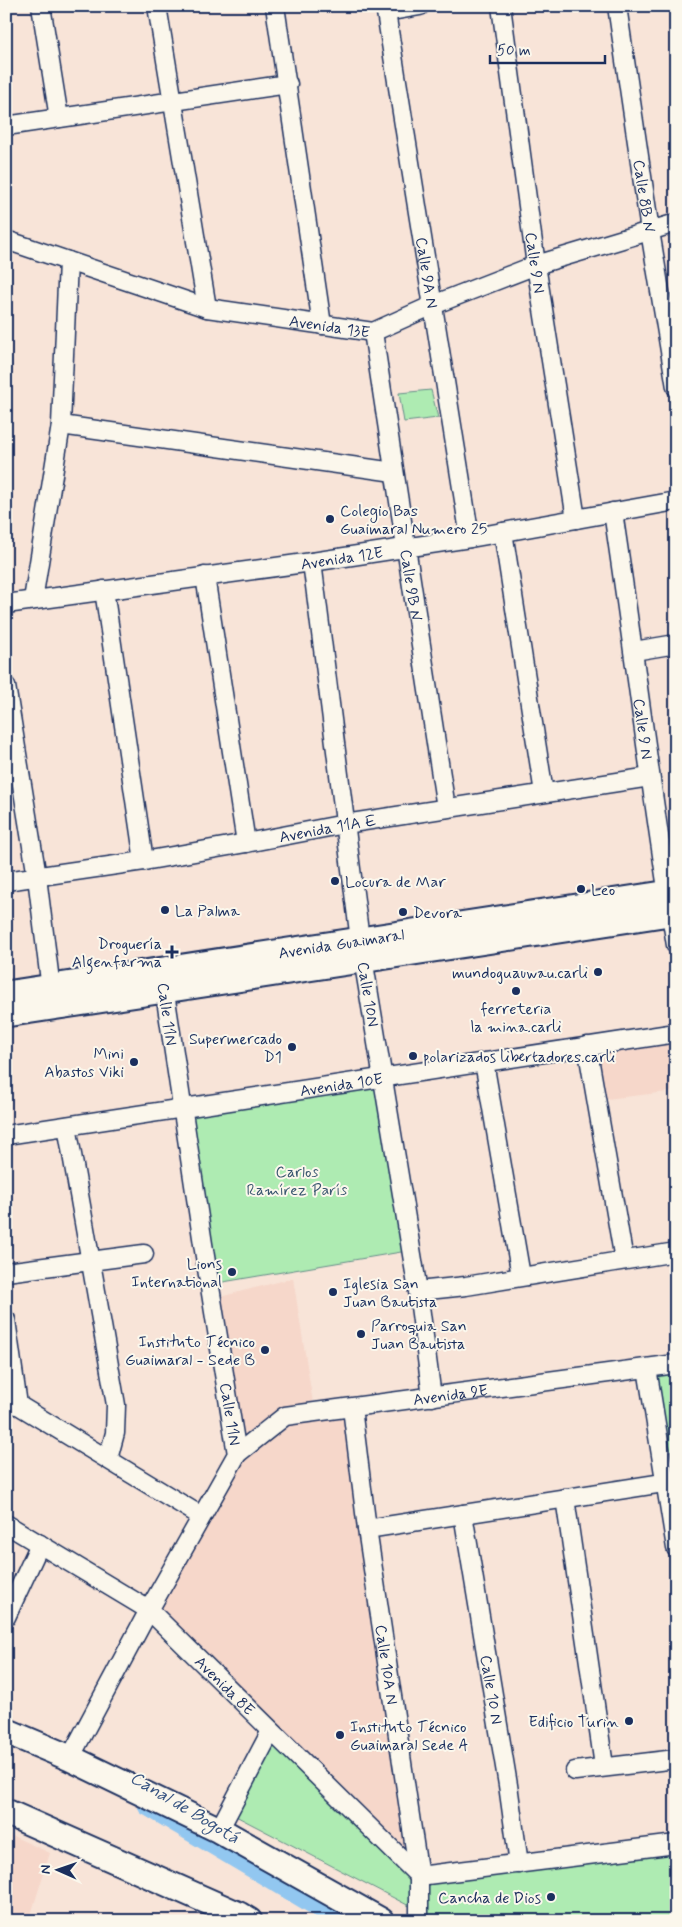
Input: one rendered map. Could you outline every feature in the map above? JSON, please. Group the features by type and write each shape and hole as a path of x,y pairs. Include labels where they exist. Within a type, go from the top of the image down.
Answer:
{"street":[{"path":"41,6 59,118"},
{"path":"157,6 207,308"},
{"path":"276,6 322,325"},
{"path":"386,9 420,6"},
{"name":"Calle 9 N","path":"501,6 536,265 576,519"},
{"name":"Calle 8B N","path":"617,6 650,231 676,387"},
{"name":"Calle 9A N","path":"386,9 470,538"},
{"path":"6,126 288,84"},
{"name":"Avenida 13E","path":"6,240 207,308 373,332 433,305 536,265 676,223"},
{"path":"33,600 61,425 68,261"},
{"name":"Calle 9B N","path":"373,332 446,808"},
{"path":"61,425 394,472"},
{"name":"Avenida 12E","path":"6,604 312,562 470,538 676,501"},
{"name":"Calle 9 N","path":"614,512 650,777 672,903 676,945"},
{"path":"504,532 544,793"},
{"name":"Calle 10N","path":"312,562 361,950 418,1290 432,1397"},
{"path":"205,576 246,843"},
{"path":"104,590 144,860"},
{"path":"634,651 676,644"},
{"path":"6,686 37,877 52,997"},
{"name":"Avenida 11A E","path":"6,881 246,843 344,824 650,777"},
{"name":"Avenida Guaimaral","path":"6,1014 52,997 672,903"},
{"name":"Calle 11N","path":"70,1758 149,1610 237,1454 163,980"},
{"name":"Avenida Guaimaral","path":"6,994 52,997"},
{"name":"Avenida 10E","path":"6,1135 676,1033"},
{"path":"587,1046 624,1260"},
{"path":"484,1062 521,1276"},
{"path":"67,1126 116,1405 115,1433 108,1459"},
{"path":"418,1290 466,1286 676,1252"},
{"path":"6,1272 144,1254"},
{"path":"6,1320 12,1402 201,1516"},
{"name":"Avenida 9E","path":"237,1454 285,1416 676,1364"},
{"path":"647,1368 671,1482 676,1548"},
{"name":"Calle 10A N","path":"352,1408 367,1528 419,1876 419,1921"},
{"path":"367,1528 671,1482"},
{"path":"565,1498 604,1766"},
{"name":"Calle 10 N","path":"463,1514 508,1785 519,1864"},
{"name":"Avenida 8E","path":"6,1524 149,1610 419,1876"},
{"path":"6,1618 40,1544"},
{"path":"6,1731 70,1758 219,1830 381,1921"},
{"path":"219,1830 271,1731"},
{"path":"575,1771 604,1766 676,1759"},
{"path":"6,1812 249,1921"},
{"path":"419,1876 676,1844"}],"shaded area":[{"path":"676,1032 676,1091 598,1100 589,1043"},
{"name":"Instituto Técnico Guaimaral - Sede B","path":"293,1278 313,1403 278,1410 240,1442 216,1298"},
{"name":"Instituto Técnico Guaimaral Sede A","path":"347,1410 413,1864 159,1607 244,1457 285,1426"},
{"path":"6,1833 50,1853 29,1921 6,1921"}],"green space":[{"path":"431,390 438,418 404,422 399,393"},
{"name":"Carlos Ramírez París","path":"377,1076 407,1251 217,1283 187,1109"},
{"path":"676,1371 676,1472 669,1473 652,1374"},
{"path":"270,1740 414,1877 417,1910 230,1813"},
{"name":"Cancha de Dios","path":"676,1849 676,1921 439,1921 426,1913 425,1880"}],"waterway":[{"name":"Canal de Bogotá","path":"146,1807 338,1921"}],"place":[{"name":"Colegio Bas Guaimaral Numero 25","path":"330,519"},
{"name":"Locura de Mar","path":"335,881"},
{"name":"Leo","path":"581,889"},
{"name":"La Palma","path":"165,910"},
{"name":"Devora","path":"403,912"},
{"name":"Droguería Algenfarma","path":"172,952"},
{"name":"mundoguauwau.carli","path":"598,972"},
{"name":"ferreteria la mina.carli","path":"516,991"},
{"name":"Supermercado D1","path":"292,1047"},
{"name":"polarizados libertadores.carli","path":"413,1056"},
{"name":"Mini Abastos Viki","path":"134,1062"},
{"name":"Lions International","path":"232,1272"},
{"name":"Iglesia San Juan Bautista","path":"333,1292"},
{"name":"Parroquia San Juan Bautista","path":"361,1334"},
{"name":"Instituto Técnico Guaimaral - Sede B","path":"265,1350"},
{"name":"Edificio Turin","path":"629,1721"},
{"name":"Instituto Técnico Guaimaral Sede A","path":"340,1735"},
{"name":"Cancha de Dios","path":"551,1897"}]}
